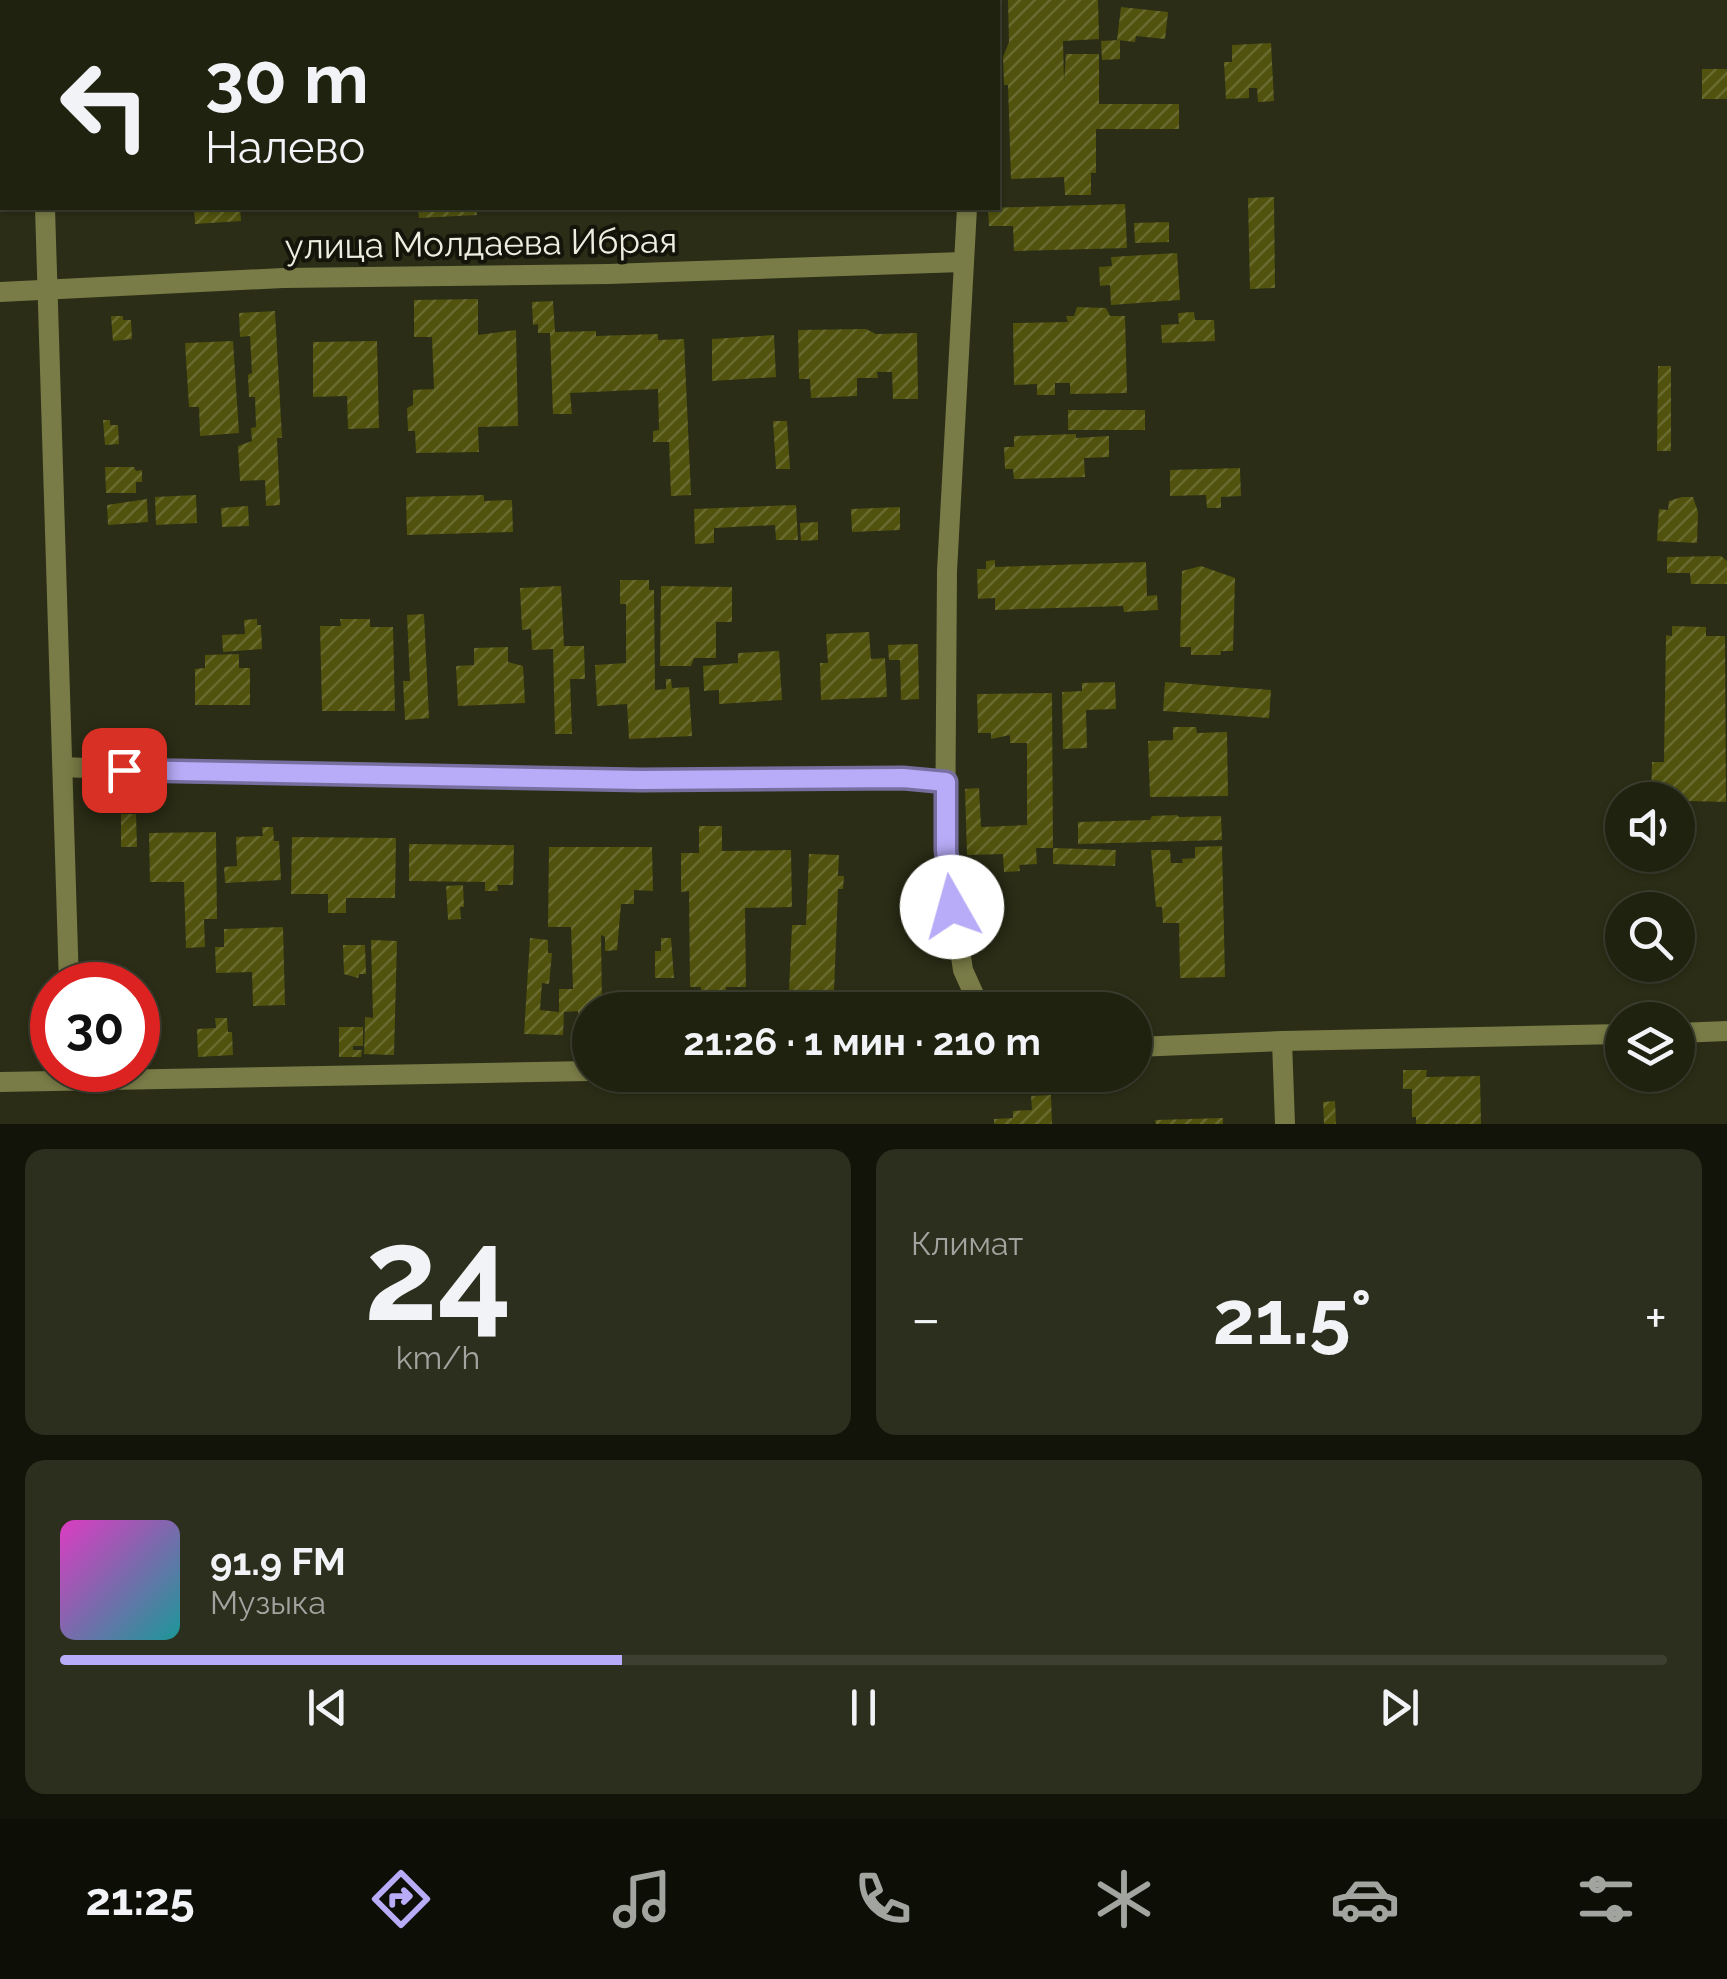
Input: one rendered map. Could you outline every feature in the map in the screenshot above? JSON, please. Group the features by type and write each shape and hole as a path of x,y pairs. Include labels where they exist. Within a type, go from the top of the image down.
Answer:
{"street":[{"path":"45,210 68,962"},
{"path":"967,210 947,572 946,850 962,970 972,992"},
{"name":"улица Молдаева Ибрая","path":"0,292 282,278 608,274 963,262"},
{"path":"62,767 641,780 903,778 946,782"},
{"path":"1695,1033 1727,1032"},
{"path":"1152,1046 1605,1034"},
{"path":"1282,1041 1285,1124"},
{"path":"160,1075 572,1071"},
{"path":"0,1082 30,1080"}],"building":[{"path":"1008,0 1098,0 1099,39 1063,41 1064,81 1066,54 1099,54 1099,104 1179,104 1179,129 1096,129 1096,173 1091,173 1091,195 1065,195 1064,177 1011,179 1008,85 1004,85 1003,57 1009,42"},
{"path":"1121,7 1168,12 1165,39 1136,36 1135,42 1117,40"},
{"path":"1120,40 1120,59 1102,60 1101,41"},
{"path":"1271,43 1274,101 1258,102 1257,88 1249,88 1249,98 1226,99 1224,62 1232,62 1232,45"},
{"path":"1702,69 1727,69 1727,99 1702,99"},
{"path":"1274,197 1275,288 1250,289 1248,198"},
{"path":"1125,204 1127,248 1014,251 1013,226 989,226 988,210"},
{"path":"194,210 240,210 241,221 195,224"},
{"path":"418,210 476,210 477,215 419,218"},
{"path":"1169,222 1169,242 1135,243 1134,223"},
{"path":"1177,253 1180,300 1111,305 1110,285 1100,286 1099,267 1112,266 1111,257"},
{"path":"478,299 478,335 516,330 518,426 478,427 479,452 416,453 415,431 408,431 407,408 413,405 413,390 434,389 432,337 414,337 414,300"},
{"path":"553,301 555,332 596,331 596,336 658,334 658,340 684,339 691,495 671,496 669,442 653,442 653,431 659,430 658,389 570,393 572,414 553,414 550,333 538,333 538,324 533,325 532,302"},
{"path":"1077,307 1106,308 1110,316 1125,316 1127,393 1070,394 1070,383 1055,383 1055,395 1037,395 1037,384 1014,385 1013,323 1068,322 1066,316 1074,316"},
{"path":"275,311 282,438 277,438 280,505 266,506 265,480 240,481 238,446 252,441 251,428 256,427 255,397 249,397 250,336 240,337 239,313"},
{"path":"1194,312 1195,320 1214,320 1215,341 1162,343 1161,325 1179,324 1178,313"},
{"path":"111,316 131,320 132,339 113,341"},
{"path":"866,329 876,334 917,333 918,399 893,399 892,372 877,372 878,378 857,378 857,396 811,398 810,379 799,379 798,330"},
{"path":"774,335 776,377 712,381 712,339"},
{"path":"233,341 239,433 200,436 199,407 189,407 185,343"},
{"path":"377,341 379,428 348,429 347,396 313,397 313,342"},
{"path":"1658,366 1671,366 1671,451 1657,451"},
{"path":"1068,410 1145,410 1145,430 1068,430"},
{"path":"103,420 118,425 119,444 105,445"},
{"path":"773,421 787,421 790,469 776,469"},
{"path":"1076,434 1076,438 1109,436 1109,457 1084,458 1085,477 1014,479 1013,469 1005,469 1004,447 1014,447 1014,436"},
{"path":"105,467 142,470 142,482 136,482 136,493 106,493"},
{"path":"1240,468 1241,496 1221,497 1221,508 1207,508 1206,495 1170,496 1170,470"},
{"path":"196,495 197,523 156,525 155,497"},
{"path":"484,495 484,501 512,500 513,532 407,535 406,497"},
{"path":"1693,497 1698,512 1697,543 1657,541 1659,509 1668,510 1669,501"},
{"path":"147,499 148,522 108,525 107,505"},
{"path":"796,505 798,540 776,540 775,525 714,528 714,543 695,544 694,509"},
{"path":"248,506 249,526 222,527 221,508"},
{"path":"900,507 900,530 852,532 851,509"},
{"path":"818,522 818,540 801,541 800,523"},
{"path":"1721,556 1727,561 1727,584 1691,584 1690,573 1667,573 1667,557"},
{"path":"995,560 995,567 1146,562 1147,596 1157,595 1158,610 1124,612 1123,606 995,610 995,598 978,599 977,569 986,569 986,561"},
{"path":"1201,566 1235,578 1233,651 1221,651 1220,655 1191,655 1191,647 1180,647 1182,571"},
{"path":"620,580 649,580 649,590 654,590 655,690 666,689 666,679 671,679 672,688 689,687 692,736 629,739 627,704 597,706 595,665 626,663 626,604 620,604"},
{"path":"561,586 564,646 584,646 585,679 570,679 572,734 555,734 553,649 532,650 531,629 522,630 520,588"},
{"path":"661,586 732,587 732,622 716,622 716,658 694,658 691,666 660,666"},
{"path":"424,614 429,718 405,720 403,681 410,681 407,615"},
{"path":"257,619 262,649 223,652 222,635 245,634 244,620"},
{"path":"340,619 370,619 370,627 393,627 395,711 322,711 320,626 341,626"},
{"path":"1672,626 1706,627 1706,636 1725,636 1726,802 1695,801 1695,782 1651,782 1652,762 1664,762 1666,635 1672,636"},
{"path":"869,632 871,659 885,658 887,697 821,700 820,663 828,663 826,634"},
{"path":"918,644 919,699 901,700 900,660 889,660 888,645"},
{"path":"508,647 508,662 523,666 525,703 458,706 456,666 474,665 474,648"},
{"path":"779,651 782,700 719,704 719,690 704,691 703,666 738,663 738,653"},
{"path":"239,654 239,668 250,668 250,705 195,705 195,669 205,668 205,655"},
{"path":"1115,682 1116,709 1086,710 1087,748 1063,749 1062,692 1082,691 1082,683"},
{"path":"1165,682 1271,690 1269,718 1163,711"},
{"path":"1052,693 1053,848 1036,848 1037,864 1019,865 1020,871 1004,872 1003,854 967,855 965,789 979,788 981,827 1027,825 1027,743 1010,743 1010,735 991,739 991,733 978,733 977,694"},
{"path":"1173,727 1196,727 1197,733 1227,732 1228,796 1150,797 1148,741 1173,740"},
{"path":"121,814 136,814 137,847 121,847"},
{"path":"1152,816 1221,816 1222,840 1078,844 1078,822 1150,820"},
{"path":"699,826 722,826 722,851 791,850 792,907 745,908 746,987 701,992 701,987 690,987 689,891 681,892 681,853 699,853"},
{"path":"262,827 273,827 274,841 279,841 281,880 225,883 224,867 237,866 236,837 263,836"},
{"path":"216,832 217,919 204,919 205,947 186,948 184,882 150,882 149,833"},
{"path":"292,837 396,838 395,898 346,898 346,913 328,913 328,894 291,894"},
{"path":"409,844 514,845 513,885 497,885 498,891 485,891 485,882 409,881"},
{"path":"1222,846 1225,977 1180,978 1179,923 1163,923 1162,907 1156,907 1151,850 1170,850 1171,863 1183,863 1182,859 1195,858 1195,847"},
{"path":"549,847 652,847 653,891 634,890 634,904 621,904 617,950 605,951 605,937 601,935 602,992 572,992 572,1011 564,1012 563,1035 524,1034 530,938 548,940 548,953 552,953 549,984 542,983 540,1010 559,1012 559,989 573,989 571,927 548,927"},
{"path":"1053,848 1116,850 1115,866 1053,864"},
{"path":"809,854 839,855 838,876 844,876 843,889 838,889 834,992 789,990 792,925 806,925"},
{"path":"463,885 461,919 448,920 446,886"},
{"path":"283,927 285,1005 253,1006 252,972 216,973 215,947 224,947 224,929"},
{"path":"661,938 671,938 674,978 655,978 655,951 661,951"},
{"path":"371,940 397,941 394,1055 364,1054 365,1017 373,1018"},
{"path":"343,945 365,945 366,974 359,974 358,978 344,974"},
{"path":"215,1018 227,1018 233,1055 198,1057 197,1029 216,1028"},
{"path":"339,1027 363,1027 363,1046 353,1046 353,1050 362,1050 361,1057 339,1057"},
{"path":"1403,1070 1427,1070 1426,1077 1480,1076 1481,1124 1416,1124 1416,1117 1412,1117 1412,1089 1403,1089"},
{"path":"1051,1095 1052,1124 994,1124 994,1119 1013,1118 1013,1111 1032,1110 1031,1096"},
{"path":"1335,1101 1336,1124 1324,1124 1323,1102"},
{"path":"1223,1118 1223,1124 1156,1124 1155,1120"}],"route":[{"path":"124,770 641,780 903,778 946,782 946,850 952,907"}]}
